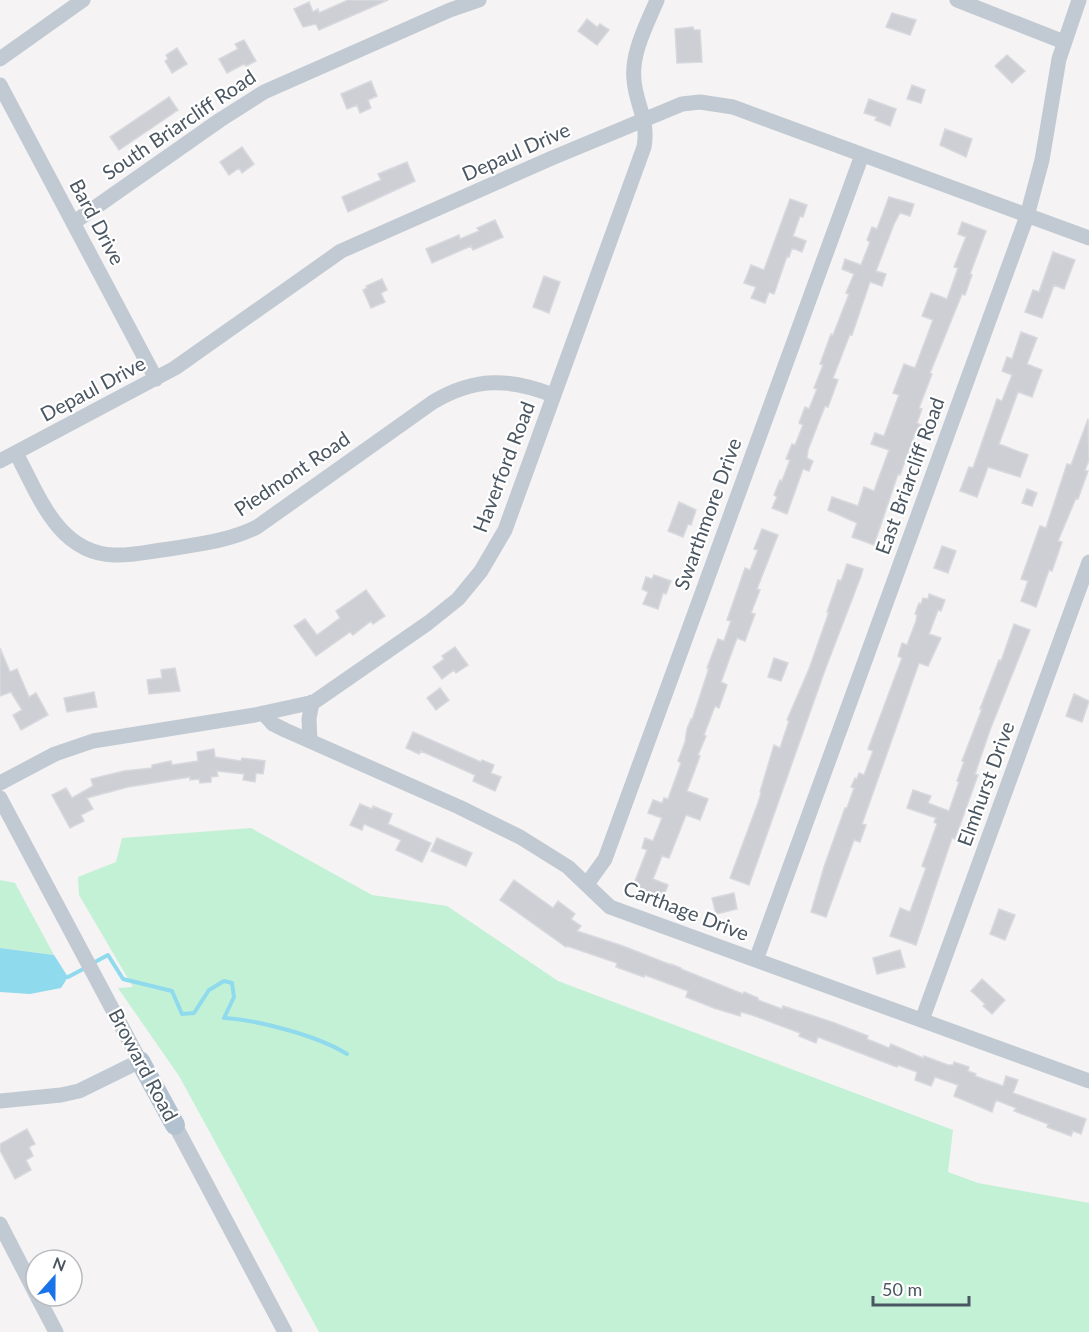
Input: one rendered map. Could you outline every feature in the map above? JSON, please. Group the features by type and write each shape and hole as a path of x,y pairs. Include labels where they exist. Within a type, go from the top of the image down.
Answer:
{"main road":[{"name":"Broward Road","path":"140,1061 175,1125"}],"street":[{"path":"0,59 83,0"},
{"name":"South Briarcliff Road","path":"73,222 264,92 450,10 478,0"},
{"name":"Haverford Road","path":"0,783 55,754 93,741 263,713 312,702 428,623 469,588 494,552 505,530 644,147 647,132 634,80 634,67 636,55 657,0"},
{"path":"957,0 1064,42"},
{"name":"East Briarcliff Road","path":"756,960 1027,216 1042,160 1054,79 1079,0"},
{"name":"Bard Drive","path":"0,85 156,379"},
{"name":"Depaul Drive","path":"0,461 156,379 341,251 681,104 700,102 724,105 1089,238"},
{"name":"Swarthmore Drive","path":"587,884 605,859 862,155"},
{"name":"Piedmont Road","path":"16,453 51,518 69,539 92,552 126,555 221,540 257,527 451,391 484,382 502,381 533,387 553,395"},
{"name":"Elmhurst Drive","path":"922,1020 1089,562"},
{"path":"310,741 309,719 312,702"},
{"name":"Carthage Drive","path":"263,713 273,724 459,807 520,837 568,867 610,907 1089,1080"},
{"name":"Broward Road","path":"0,798 140,1061"},
{"path":"0,1101 62,1095 79,1091 140,1061"},
{"name":"Broward Road","path":"175,1125 285,1332"},
{"path":"0,1224 24,1270"},
{"path":"44,1308 56,1332"}],"green space":[{"path":"251,828 372,895 447,906 558,981 953,1130 948,1172 978,1183 1089,1203 1089,1332 319,1332 179,1076 118,988 133,987 79,895 78,877 116,862 122,838"},
{"path":"0,880 15,883 54,955 0,948"}],"water":[{"path":"0,948 54,955 68,977 61,988 30,994 0,992"}],"building":[{"path":"348,0 388,0 319,30 316,24 303,27 294,9 309,2 313,12 318,9 319,13"},
{"path":"892,13 916,20 910,35 886,27"},
{"path":"587,19 597,27 600,24 609,30 597,45 578,31"},
{"path":"693,27 694,30 700,30 702,62 677,63 675,29"},
{"path":"244,40 256,61 246,66 244,64 227,73 219,59 238,49 235,44"},
{"path":"177,48 187,64 172,73 165,61 168,59 166,55"},
{"path":"1007,55 1025,71 1012,83 995,66"},
{"path":"371,81 377,96 368,100 371,108 360,113 357,105 347,109 341,94"},
{"path":"912,85 925,90 921,103 907,99"},
{"path":"169,97 178,110 119,150 110,137"},
{"path":"869,99 896,109 890,126 875,120 877,117 864,113"},
{"path":"945,129 972,139 966,157 940,145"},
{"path":"242,147 254,164 242,173 239,168 229,175 220,162"},
{"path":"407,162 415,181 348,212 342,197 381,180 378,174"},
{"path":"889,197 914,204 910,216 900,213 894,224 876,271 886,274 882,286 870,282 852,335 850,334 833,378 838,380 808,450 807,458 813,461 809,471 803,469 787,514 772,508 777,497 774,495 790,460 786,459 792,444 795,445 803,425 799,423 805,407 809,409 817,389 814,388 823,365 820,364 849,294 846,293 854,274 842,269 845,259 861,265 870,242 867,240 872,227 877,229"},
{"path":"790,199 807,205 803,217 800,216 793,236 806,241 802,252 792,248 774,294 769,292 765,303 751,298 756,287 744,283 751,265 764,270"},
{"path":"495,220 503,237 473,250 471,246 432,263 426,249 459,235 460,239 479,231 477,228"},
{"path":"962,222 986,231 965,295 962,294 930,373 932,374 919,408 922,409 917,423 921,425 917,435 915,434 900,475 898,474 874,545 852,537 857,523 828,510 832,497 858,506 864,487 874,491 889,450 871,444 875,433 884,436 899,395 893,393 904,364 915,368 933,320 922,316 931,293 947,299 958,268 954,267 966,237 958,234"},
{"path":"1053,252 1075,260 1064,289 1054,285 1042,318 1025,312 1033,290 1039,292"},
{"path":"544,276 560,282 549,313 533,307"},
{"path":"382,279 387,290 381,293 385,302 371,308 363,290 367,288 366,286"},
{"path":"1021,332 1037,338 1027,364 1042,370 1032,397 1018,392 999,444 1028,455 1020,477 988,467 977,497 960,491 969,467 973,468 997,399 1002,401 1012,375 1002,371 1007,357 1012,359"},
{"path":"1088,419 1089,460 1085,470 1088,471 1078,499 1076,498 1058,541 1062,542 1036,607 1021,601 1028,581 1021,579 1040,526 1046,528 1067,464 1071,465"},
{"path":"1027,489 1037,493 1032,506 1022,503"},
{"path":"679,502 696,510 691,525 688,524 683,537 668,531"},
{"path":"762,529 778,535 757,589 760,590 751,613 755,614 745,641 737,638 721,682 727,685 719,708 715,706 704,735 706,736 698,755 700,756 687,791 708,799 700,820 686,815 669,858 662,856 653,879 668,885 663,898 633,886 647,850 642,848 645,838 653,841 662,818 648,813 653,800 662,803 664,798 668,799 681,763 678,761 709,668 707,668 718,639 724,641 731,621 727,620 745,568 750,570 758,550 754,549"},
{"path":"942,546 956,551 948,573 934,568"},
{"path":"847,564 863,569 861,576 825,670 749,885 730,878 758,803 774,745 780,748 789,721 787,720 809,669 838,580 841,581"},
{"path":"654,575 671,581 666,594 663,593 658,609 643,604 648,592 642,589 646,577 652,579"},
{"path":"366,590 385,616 373,624 371,621 353,635 350,632 316,656 294,626 305,619 317,635 340,618 336,611"},
{"path":"929,594 945,600 941,611 938,610 929,634 941,638 928,666 919,663 862,824 866,825 860,842 854,840 826,917 811,912 824,867 854,788 851,787 859,773 864,775 873,751 868,749 902,658 898,656 902,643 907,645 916,621 917,615 915,614 919,603 921,604 923,598 928,599"},
{"path":"1014,624 1030,630 990,730 975,774 978,775 955,839 952,838 916,945 890,936 900,908 910,912 926,868 922,866 937,824 934,822 936,818 907,808 913,790 931,796 928,803 949,811 959,782 957,781 964,762 962,761 982,709 980,709"},
{"path":"455,647 468,665 456,673 454,670 442,679 433,667 444,659 442,656"},
{"path":"0,648 10,672 17,669 29,697 36,693 48,715 21,730 13,715 22,710 11,692 0,696"},
{"path":"774,658 788,663 781,681 768,677"},
{"path":"175,668 180,691 149,694 147,680 162,678 161,670"},
{"path":"440,688 449,700 436,710 427,698"},
{"path":"94,692 97,707 67,712 64,698"},
{"path":"1074,694 1089,701 1082,722 1066,716"},
{"path":"413,732 481,762 482,760 494,765 491,773 501,777 495,791 473,781 475,775 421,751 419,754 406,748"},
{"path":"214,749 215,757 241,761 242,758 265,761 263,774 256,773 255,782 243,780 244,774 217,771 218,776 211,777 211,782 200,783 199,779 190,780 190,777 128,787 87,798 93,809 81,815 84,821 70,828 52,795 66,788 72,798 93,786 91,779 124,771 152,768 152,765 171,761 172,765 198,761 197,752"},
{"path":"360,804 372,809 373,806 392,814 388,824 431,843 422,862 396,850 401,840 364,824 362,830 350,825"},
{"path":"437,838 472,853 466,866 431,851"},
{"path":"514,880 553,908 558,901 575,914 571,919 581,926 577,931 671,964 782,1009 783,1006 832,1022 868,1036 867,1039 889,1048 891,1044 923,1058 924,1056 948,1065 953,1065 954,1062 969,1067 968,1071 976,1074 975,1076 1003,1086 1006,1076 1018,1080 1013,1093 1086,1119 1081,1134 1073,1131 1071,1136 1047,1127 1048,1124 1014,1111 1016,1108 996,1100 992,1112 954,1096 958,1085 935,1077 931,1086 915,1080 917,1072 898,1065 897,1067 818,1037 816,1043 799,1036 800,1033 752,1015 741,1012 740,1016 714,1008 686,997 688,991 616,967 617,963 566,947 500,900"},
{"path":"734,893 737,909 716,914 712,898"},
{"path":"999,909 1015,915 1005,940 990,934"},
{"path":"900,950 905,967 877,974 873,958"},
{"path":"982,979 1005,1000 992,1014 971,991"},
{"path":"27,1129 35,1144 29,1147 33,1156 26,1160 31,1170 15,1179 0,1150 0,1144"}],"waterway":[{"path":"93,963 108,955 123,979 172,991 182,1014 194,1013 209,990 224,981 232,983 234,997 224,1018 288,1030 335,1047 347,1054"},
{"path":"68,977 87,967"}]}
